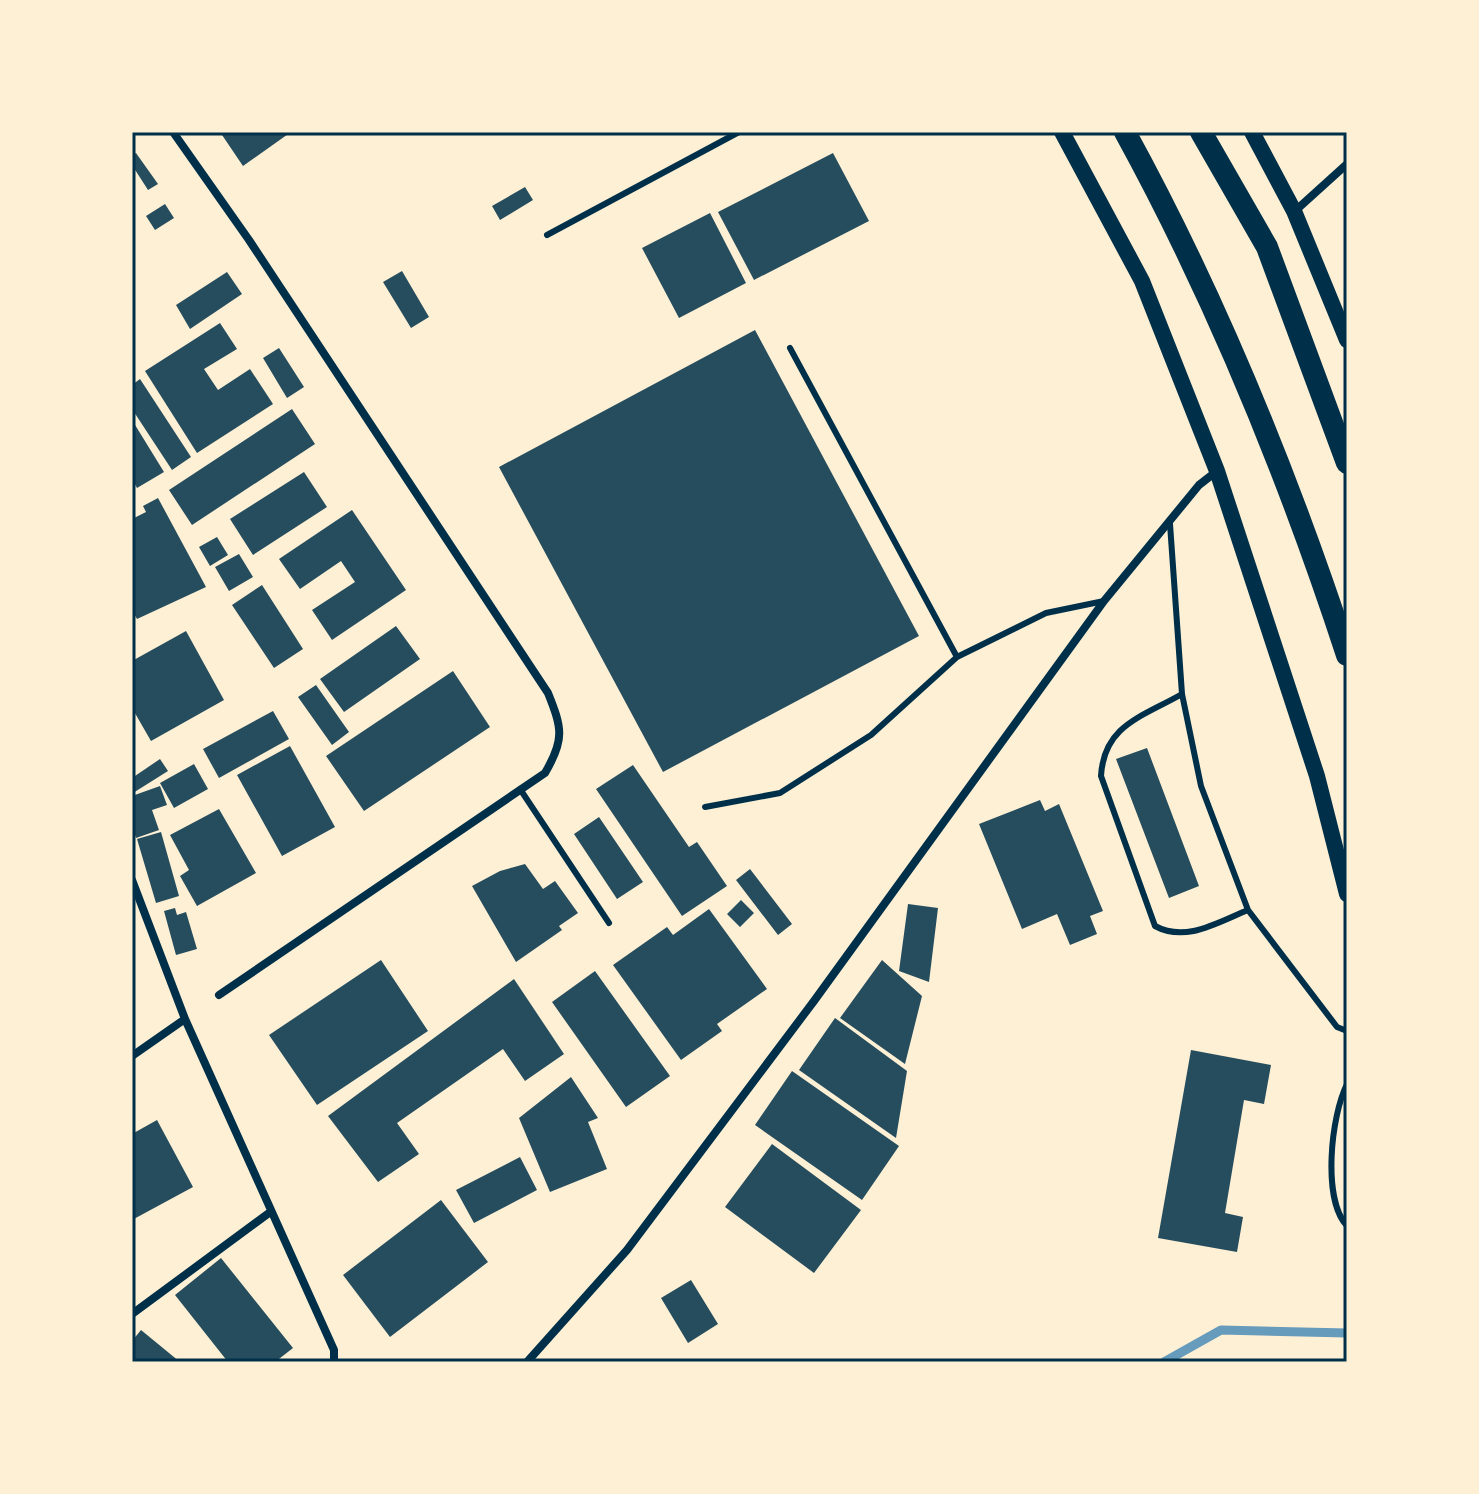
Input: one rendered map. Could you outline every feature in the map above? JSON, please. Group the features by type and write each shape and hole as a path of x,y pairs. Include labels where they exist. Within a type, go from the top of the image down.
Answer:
{"highway":[{"path":"1125,132 1217,317 1257,410 1312,548 1347,655"},
{"path":"1201,132 1267,247 1347,463"}],"main road":[{"path":"1062,132 1142,281 1217,471 1317,776 1347,894"},
{"path":"1252,132 1294,211 1347,340"}],"street":[{"path":"173,132 249,240 548,693 560,724 559,750 545,773 219,995"},
{"path":"1294,211 1347,164"},
{"path":"527,1362 637,1237 814,1001 1104,601 1199,485 1217,471"},
{"path":"132,880 185,1019 269,1213 334,1350 334,1362"},
{"path":"132,1056 185,1019"},
{"path":"132,1314 269,1213"}],"lane":[{"path":"547,235 739,132"},
{"path":"790,348 957,657"},
{"path":"1170,524 1182,694 1201,786 1248,910 1291,971 1337,1027 1347,1031"},
{"path":"705,807 780,793 871,735 957,657 1046,613 1104,601"},
{"path":"1182,694 1114,733 1102,753 1101,776 1155,926 1167,932 1191,933 1248,910"},
{"path":"520,789 609,923"},
{"path":"1347,1084 1341,1096 1330,1159 1340,1218 1347,1226"}],"building":[{"path":"220,132 291,132 243,166"},
{"path":"136,153 158,184 148,190 132,165 132,155"},
{"path":"833,153 869,221 754,280 718,212"},
{"path":"525,187 533,200 500,220 492,206"},
{"path":"165,204 174,218 155,230 146,216"},
{"path":"710,213 746,283 679,318 642,248"},
{"path":"402,271 429,317 411,328 383,282"},
{"path":"227,272 242,294 190,329 176,305"},
{"path":"220,323 237,349 204,369 218,390 250,369 273,404 197,453 145,371"},
{"path":"755,330 919,636 663,772 499,467"},
{"path":"279,348 304,387 287,398 263,358"},
{"path":"140,379 191,457 172,470 132,409 132,385"},
{"path":"292,409 315,444 192,525 169,490"},
{"path":"132,420 164,472 137,488 132,479"},
{"path":"304,472 327,507 253,555 230,519"},
{"path":"158,498 206,587 137,619 132,610 132,519 146,512 143,506"},
{"path":"352,510 406,590 332,640 312,610 355,582 341,561 300,589 279,559"},
{"path":"217,537 228,555 210,566 199,547"},
{"path":"239,554 253,577 229,591 215,567"},
{"path":"262,585 303,649 274,668 232,605"},
{"path":"396,626 420,659 344,712 320,679"},
{"path":"186,631 224,700 151,741 132,708 132,661"},
{"path":"453,671 490,727 364,811 326,756"},
{"path":"316,685 349,732 332,745 298,697"},
{"path":"273,711 289,739 219,778 203,749"},
{"path":"290,746 335,827 282,856 237,775"},
{"path":"1147,748 1199,886 1169,898 1116,759"},
{"path":"160,759 168,771 133,793 132,778"},
{"path":"194,764 208,789 174,808 160,783"},
{"path":"633,765 689,847 697,842 727,886 682,916 596,789"},
{"path":"160,786 167,805 152,810 159,830 136,838 132,826 132,796"},
{"path":"1040,800 1045,811 1059,804 1103,911 1090,916 1097,934 1070,945 1057,914 1022,929 979,824"},
{"path":"219,809 256,873 197,906 180,876 189,870 170,835"},
{"path":"599,817 643,882 617,899 574,834"},
{"path":"161,832 179,896 156,903 137,839"},
{"path":"525,864 543,889 555,881 578,913 559,926 562,930 516,962 472,886 500,871"},
{"path":"750,869 792,924 778,935 736,880"},
{"path":"741,900 754,913 740,927 727,914"},
{"path":"908,904 938,908 929,982 899,971"},
{"path":"175,908 177,915 186,912 197,949 176,955 164,911"},
{"path":"709,909 767,989 717,1024 722,1031 681,1060 613,965 667,927 673,935"},
{"path":"381,960 428,1031 317,1105 269,1035"},
{"path":"882,960 922,996 905,1064 840,1018"},
{"path":"595,971 670,1076 626,1107 552,1002"},
{"path":"514,979 564,1054 525,1081 503,1049 397,1123 419,1154 378,1182 328,1116"},
{"path":"835,1018 907,1071 896,1138 799,1070"},
{"path":"1191,1050 1271,1065 1264,1104 1244,1100 1225,1213 1243,1217 1237,1252 1158,1238"},
{"path":"792,1071 899,1146 862,1200 755,1125"},
{"path":"571,1077 598,1118 588,1122 607,1169 550,1192 519,1118"},
{"path":"157,1120 193,1187 132,1220 132,1134"},
{"path":"772,1144 861,1210 814,1273 725,1207"},
{"path":"520,1157 537,1190 474,1223 456,1190"},
{"path":"441,1200 488,1262 390,1337 343,1275"},
{"path":"221,1258 293,1348 275,1362 228,1362 175,1295"},
{"path":"691,1280 718,1324 688,1343 661,1298"},
{"path":"141,1330 180,1362 132,1362 132,1341"}],"waterway":[{"path":"1164,1362 1221,1330 1347,1333"}]}
